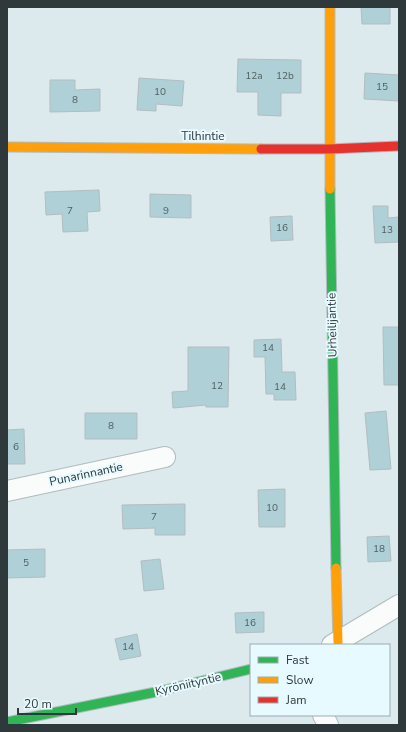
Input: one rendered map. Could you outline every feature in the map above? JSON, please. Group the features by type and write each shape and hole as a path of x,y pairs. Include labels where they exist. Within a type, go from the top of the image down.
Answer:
{"street":[{"name":"Urheilijantie","path":"330,7 335,644"},
{"name":"Tilhintie","path":"7,147 330,149 399,146"},
{"name":"Punarinnantie","path":"7,491 165,458"},
{"path":"335,644 399,605"},
{"name":"Kyröniityntie","path":"7,722 156,692 250,669"}],"building":[{"path":"361,7 390,7 390,24 362,24"},
{"path":"238,59 301,60 301,93 281,93 281,116 258,115 258,92 237,92"},
{"path":"365,73 399,75 399,101 364,99"},
{"path":"139,78 184,81 182,106 156,104 156,111 137,110"},
{"path":"50,80 75,80 75,90 100,89 100,111 50,112"},
{"path":"99,190 100,211 87,212 88,231 63,232 62,214 46,215 45,192"},
{"path":"150,194 191,195 191,218 150,217"},
{"path":"373,206 388,206 388,218 399,217 399,242 375,243"},
{"path":"292,216 293,240 271,241 270,217"},
{"path":"383,327 399,327 399,385 384,385"},
{"path":"281,339 282,372 295,372 296,400 274,400 274,394 266,394 265,357 254,357 254,340"},
{"path":"188,347 229,347 228,407 206,407 206,405 173,408 172,392 188,391"},
{"path":"386,411 391,469 370,470 365,413"},
{"path":"85,413 137,413 137,439 85,439"},
{"path":"24,429 25,464 7,464 7,430"},
{"path":"285,489 285,527 259,527 258,490"},
{"path":"185,504 185,535 155,535 155,528 123,529 122,505"},
{"path":"389,536 391,561 368,562 367,537"},
{"path":"45,549 45,577 7,578 7,550"},
{"path":"160,559 164,589 144,591 141,561"},
{"path":"264,612 264,632 236,633 235,613"},
{"path":"137,634 141,656 120,660 115,639"}],"traffic: fast":[{"path":"330,189 336,568"},
{"path":"7,722 156,692 250,669"}],"traffic: slow":[{"path":"330,7 330,189"},
{"path":"7,147 261,149"},
{"path":"336,568 338,642"}],"traffic: jam":[{"path":"261,149 329,149 399,146"}]}
